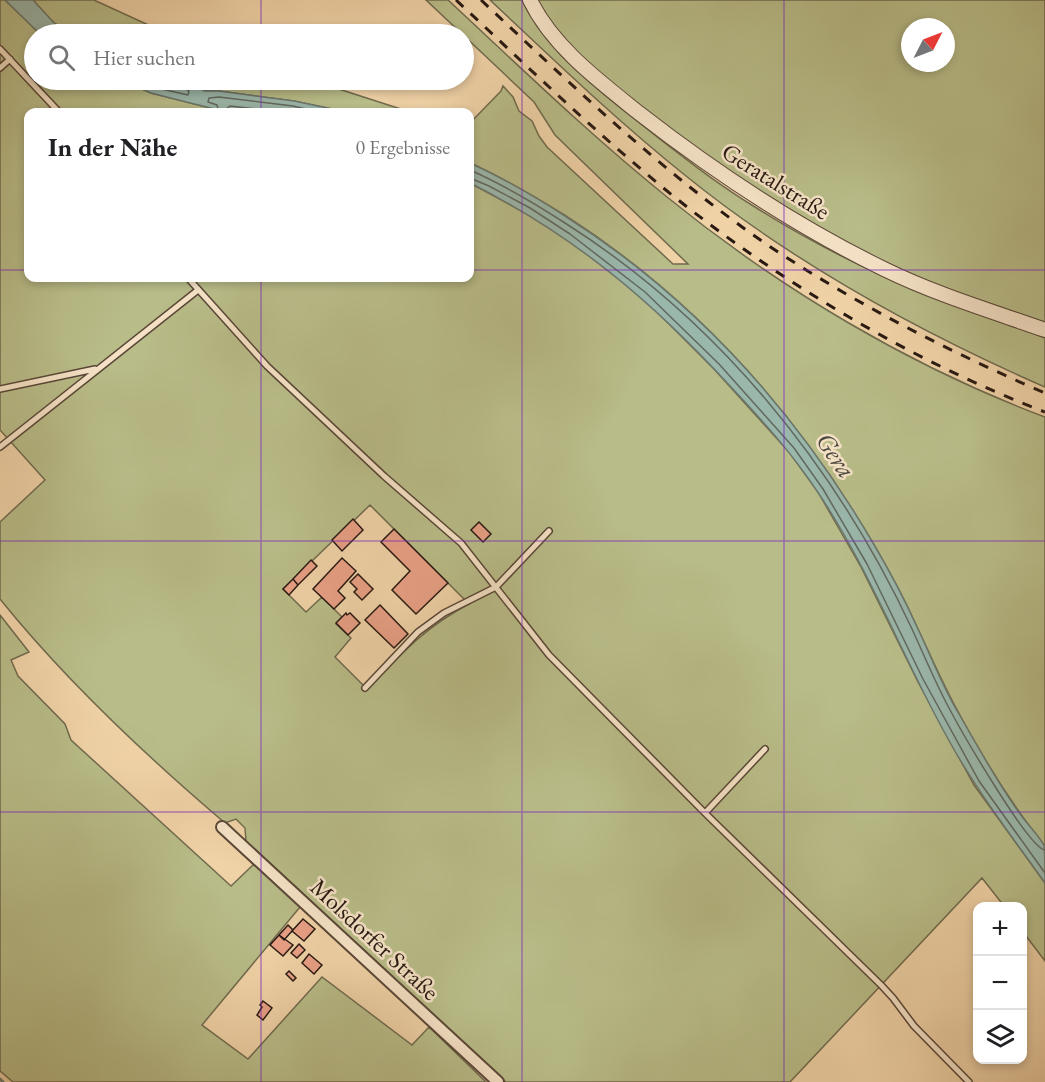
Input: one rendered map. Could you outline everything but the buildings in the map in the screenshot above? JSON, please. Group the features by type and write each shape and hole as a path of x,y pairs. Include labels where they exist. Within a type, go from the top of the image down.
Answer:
{"street":[{"name":"Geratalstraße","path":"530,0 554,38 582,66 686,150 759,200 885,269 1045,330"},
{"name":"Molsdorfer Straße","path":"222,827 498,1082"}],"lane":[{"path":"0,49 24,74"},
{"path":"0,68 10,59"},
{"path":"39,90 55,108"},
{"path":"191,282 267,366 384,476 462,543 549,655 705,813 881,985 914,1026 969,1082"},
{"path":"0,447 198,290"},
{"path":"0,389 98,369"},
{"path":"365,688 418,632 444,613 496,587 549,531"},
{"path":"705,813 765,749"}],"green space":[{"path":"0,0 5,0 30,24 24,24 24,90 144,90 210,108 24,108 24,282 474,282 474,185 567,239 641,296 714,369 789,452 818,492 861,567 918,682 974,785 1045,883 1045,961 1027,937 1027,902 1001,902 982,878 790,1082 506,1082 246,841 245,828 236,819 225,823 165,771 52,659 0,599 0,522 45,480 0,430","holes":["370,505 469,604 439,622 403,653 367,689 335,657 351,638 336,624 342,617 322,597 306,612 283,589"]},
{"path":"33,0 94,0 146,24 56,24"},
{"path":"426,0 448,0 474,24 451,24"},
{"path":"490,0 522,0 558,52 589,81 695,166 770,217 834,252 903,285 1045,338 1045,387 904,319 858,294 770,238 727,208 635,134"},
{"path":"536,0 1045,0 1045,322 907,273 802,219 747,184 625,96 596,73 558,34"},
{"path":"474,24 610,149 667,197 754,263 847,322 895,349 994,397 1045,417 1045,847 1008,796 974,741 898,588 867,532 833,479 796,428 756,380 714,335 668,292 619,252 542,201 474,165 474,119 501,91 503,86 513,97 519,111 532,121 547,147 673,264 688,264 555,135 534,102 474,45"},
{"path":"203,90 342,90 398,108 327,108 294,101"},
{"path":"0,615 29,652 11,660 18,676 65,724 71,740 231,886 254,864 300,907 202,1025 248,1059 322,977 412,1045 429,1027 486,1082 13,1082 0,1071"}],"water":[{"path":"5,0 33,0 56,24 30,24"},
{"path":"144,90 219,91 327,108 210,108"},
{"path":"474,165 565,216 612,248 657,283 699,321 776,403 843,494 873,543 902,595 956,709 1001,786 1044,845 1045,883 969,775 836,520 787,450 672,326 578,248 508,203 474,185"}],"waterway":[{"path":"0,1079 3,1082"}],"railway":[{"path":"456,0 644,172 714,228 758,259 850,318 898,344 995,392 1045,412"},
{"path":"481,0 586,98 658,161 772,248 871,308 974,361 1045,393"}],"water label":[{"name":"Gera","path":"836,455"}]}
